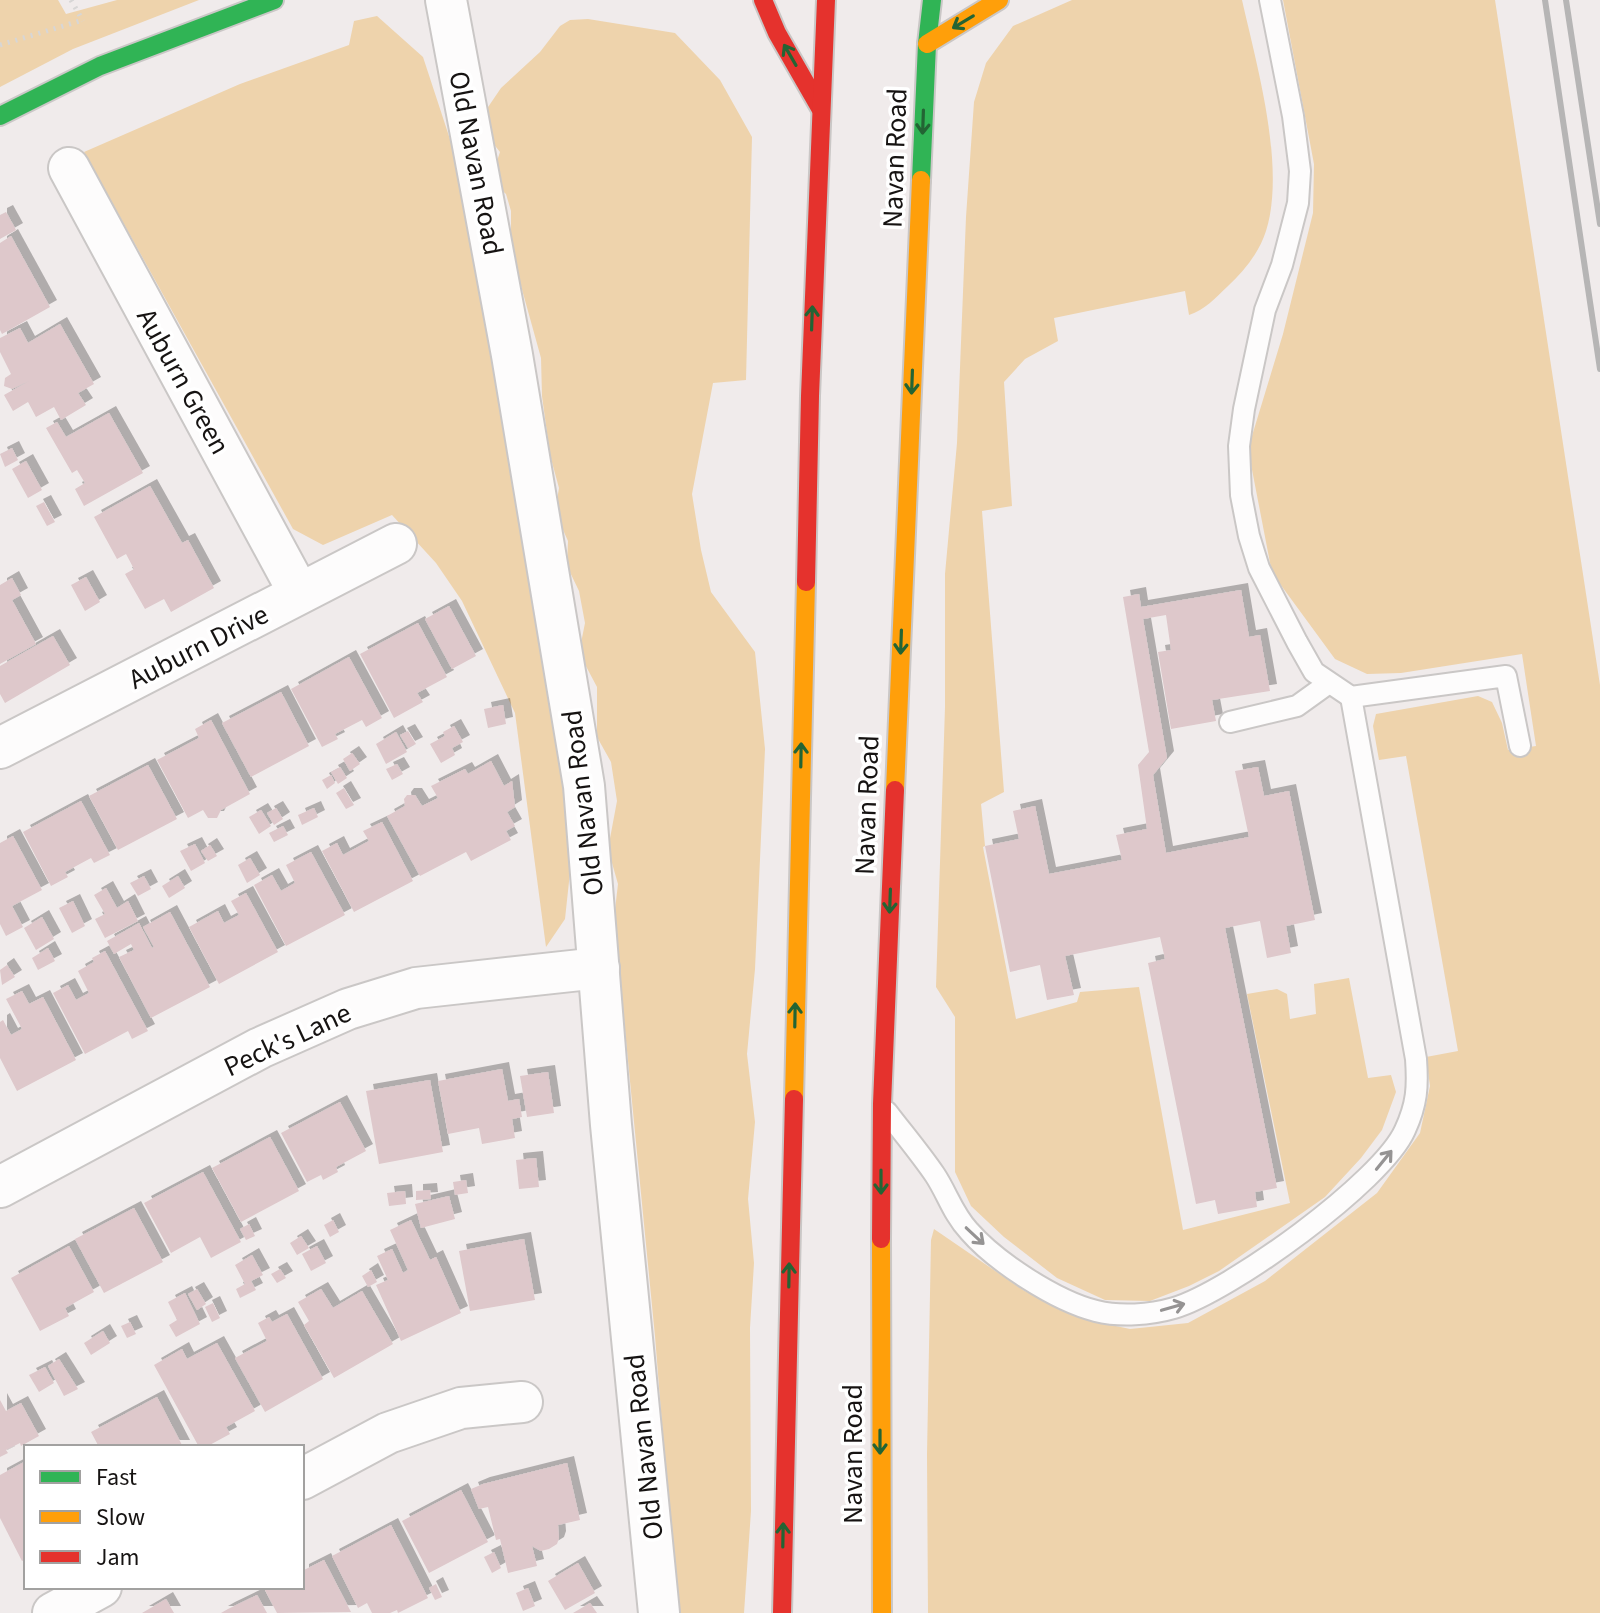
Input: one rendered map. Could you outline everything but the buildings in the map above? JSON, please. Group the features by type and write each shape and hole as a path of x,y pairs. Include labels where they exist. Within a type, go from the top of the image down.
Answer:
{"main road":[{"path":"0,116 56,85 184,32 274,0"},
{"path":"763,0 777,33 820,108"},
{"path":"782,1613 810,396 826,0"},
{"name":"Navan Road","path":"882,1613 882,1104 927,44 932,0"},
{"path":"927,44 999,0"}],"street":[{"name":"Old Navan Road","path":"446,0 512,355 582,771 611,1125 659,1613"},
{"name":"Auburn Green","path":"69,168 299,593"},
{"name":"Auburn Drive","path":"0,748 396,544"},
{"name":"Peck's Lane","path":"0,1187 260,1048 348,1009 416,988 599,968"},
{"path":"304,1478 388,1433 461,1408 522,1402"},
{"path":"53,1613 97,1589"}],"lane":[{"path":"1270,0 1293,116 1300,171 1298,203 1282,265 1265,310 1239,446 1241,495 1259,568 1314,672 1329,683 1351,697 1506,676 1520,746"},
{"path":"1230,722 1297,706 1329,683"},
{"path":"882,1104 937,1178 952,1210 970,1233 1017,1272 1058,1296 1096,1311 1137,1315 1172,1309 1203,1297 1291,1239 1357,1188 1386,1161 1405,1131 1418,1091 1416,1059 1351,697"}],"path":[{"path":"0,45 83,20"}],"shaded area":[{"path":"0,0 58,0 66,14 117,0 199,0 73,49 0,87"},
{"path":"1072,0 1242,0 1267,116 1273,177 1266,231 1259,247 1234,280 1210,303 1189,315 1185,291 1054,318 1058,341 1025,359 1004,382 1012,506 982,511 1004,792 981,804 983,847 1016,1019 1077,1002 1080,992 1139,987 1183,1230 1290,1203 1247,994 1277,989 1287,994 1290,1019 1316,1014 1314,984 1349,978 1368,1078 1391,1075 1396,1092 1382,1130 1325,1197 1219,1271 1150,1301 1105,1300 1057,1278 1004,1237 971,1206 955,1172 955,1017 936,987 945,707 945,574 957,443 974,102 986,63 1013,26"},
{"path":"1283,0 1495,0 1600,685 1600,1613 928,1613 927,1455 931,1240 934,1229 1023,1290 1058,1308 1092,1321 1130,1329 1188,1323 1265,1281 1377,1193 1420,1133 1430,1086 1426,1057 1458,1051 1406,756 1379,760 1373,726 1376,714 1478,696 1492,702 1502,723 1508,750 1536,746 1522,654 1401,673 1367,674 1335,659 1272,573 1248,449 1283,334 1313,213 1314,164"},
{"path":"377,16 423,57 467,191 566,792 571,863 565,919 546,947 515,713 462,601 436,563 392,515 323,545 293,529 84,152 240,84 349,45 354,21"},
{"path":"588,19 675,33 720,80 752,137 746,380 713,383 692,494 711,592 755,652 765,749 755,969 747,1054 755,1122 748,1199 754,1263 750,1328 751,1511 744,1613 677,1613 655,1336 614,918 618,884 608,849 617,801 611,762 597,737 597,687 579,653 585,623 579,591 567,566 568,541 555,512 559,488 550,455 542,396 541,358 518,275 511,237 511,211 506,194 496,185 495,167 500,152 488,137 484,113 501,88 540,52 560,26 570,20"}],"railway":[{"path":"1545,0 1600,369"},
{"path":"1566,0 1600,224"}],"traffic: fast":[{"path":"0,116 100,66 274,0"},
{"path":"921,180 932,0"}],"traffic: slow":[{"path":"927,44 999,0"},
{"path":"895,790 921,180"},
{"path":"794,1099 806,582"},
{"path":"881,1239 882,1613"}],"traffic: jam":[{"path":"763,0 777,33 820,108"},
{"path":"806,582 826,0"},
{"path":"881,1239 882,1104 895,790"},
{"path":"782,1613 794,1099"}]}
